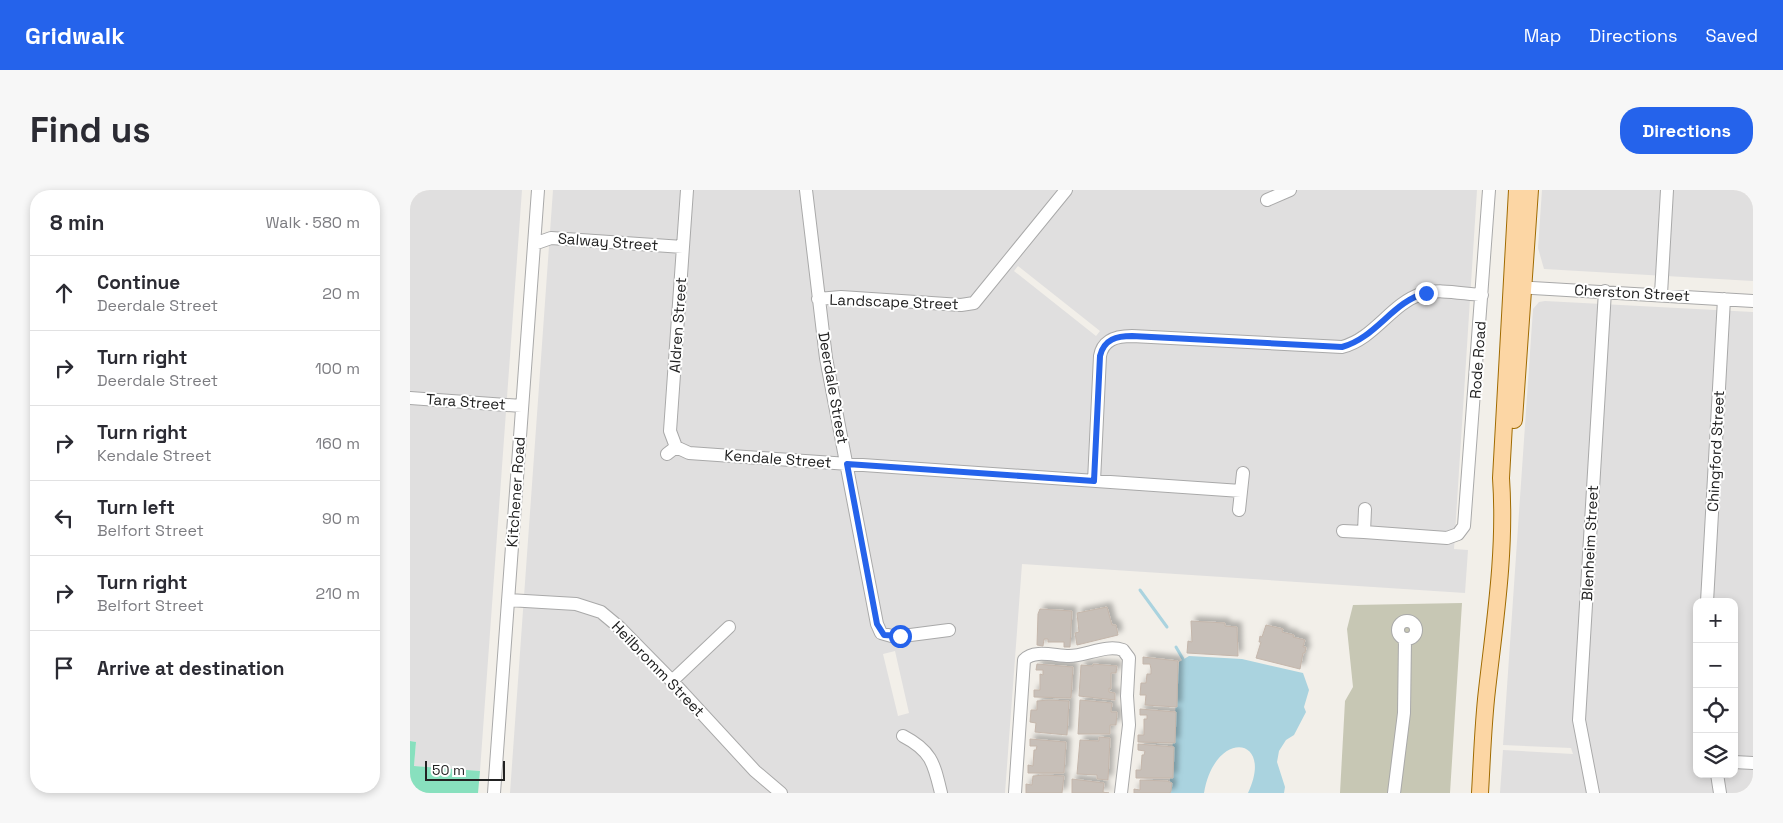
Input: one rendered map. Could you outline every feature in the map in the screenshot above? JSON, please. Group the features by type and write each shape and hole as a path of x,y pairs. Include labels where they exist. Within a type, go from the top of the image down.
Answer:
{"main road":[{"name":"Rode Road","path":"1517,190 1517,287"},
{"name":"Rode Road","path":"1480,793 1487,691 1499,597 1503,511 1500,478 1517,287 1530,190"}],"street":[{"name":"Kitchener Road","path":"494,793 538,190"},
{"name":"Aldren Street","path":"671,450 670,431 687,190"},
{"name":"Deerdale Street","path":"806,190 826,358 879,630 884,635 895,637 949,630"},
{"name":"Landscape Street","path":"818,299 841,297 961,305 974,303 1066,190"},
{"path":"1267,200 1290,190"},
{"name":"Rode Road","path":"1364,532 1447,538 1462,529 1466,518 1489,190"},
{"path":"1661,294 1667,190"},
{"name":"Salway Street","path":"534,244 551,238 683,247"},
{"name":"Cherston Street","path":"1517,287 1661,294 1753,301"},
{"name":"Blenheim Street","path":"1593,793 1579,720 1605,291"},
{"path":"1094,481 1100,356 1102,348 1111,339 1132,336 1342,347 1363,338 1408,301 1420,294 1434,292 1482,295"},
{"name":"Chingford Street","path":"1707,598 1724,299"},
{"name":"Tara Street","path":"410,398 522,406"},
{"name":"Kendale Street","path":"671,450 689,454 1241,491"},
{"path":"1240,510 1243,473"},
{"path":"1343,531 1364,532 1365,509"},
{"name":"Heilbromm Street","path":"508,600 576,604 594,608 611,619 755,770 781,793"},
{"path":"672,681 729,627"},
{"path":"1394,793 1404,713 1405,639"},
{"path":"1015,793 1024,660 1033,654 1072,656 1114,648 1125,652 1129,661 1127,687 1129,733 1121,775 1121,793"},
{"path":"903,736 927,752 932,760 941,793"},
{"path":"1738,762 1753,763"},
{"path":"1718,778 1720,793"}],"shaded area":[{"path":"410,190 522,190 480,771 414,766 416,742 410,741"},
{"path":"553,190 1477,190 1454,549 1468,550 1465,593 1022,564 1005,793 510,793","holes":["1018,266 1100,331 1096,336 1014,271","895,651 909,713 898,716 883,654"]},
{"path":"1542,190 1753,190 1753,281 1544,269 1538,248"},
{"path":"1545,301 1753,312 1753,793 1500,793 1503,750 1573,754 1571,748 1503,745 1533,309 1539,302"},
{"path":"1462,603 1450,793 1340,793 1345,701 1353,687 1347,629 1353,605"}],"green space":[{"path":"410,741 416,742 414,766 480,771 478,793 410,793"}],"water":[{"path":"1189,656 1242,659 1303,673 1309,690 1304,707 1306,712 1294,735 1286,740 1279,751 1277,762 1285,787 1284,793 1248,793 1254,774 1254,760 1249,751 1240,747 1230,749 1219,758 1210,772 1204,793 1169,793 1179,662"}],"building":[{"path":"1107,607 1112,625 1116,625 1118,635 1077,645 1075,633 1079,632 1077,613"},
{"path":"1040,609 1072,611 1070,647 1064,647 1064,642 1048,642 1048,639 1044,639 1043,646 1037,645 1038,614"},
{"path":"1191,621 1225,623 1225,626 1237,627 1238,656 1187,653 1188,641 1192,642"},
{"path":"1266,625 1283,629 1282,632 1305,640 1303,647 1306,647 1305,653 1303,653 1300,669 1256,658 1261,642 1259,642 1260,636 1262,637"},
{"path":"1143,657 1178,661 1177,707 1145,705 1146,695 1140,695 1141,683 1146,683 1147,674 1151,674 1151,669 1150,664 1143,664"},
{"path":"1037,664 1073,667 1071,698 1034,697 1034,690 1040,690 1040,674 1043,675 1043,670 1036,670"},
{"path":"1093,664 1117,666 1116,673 1111,673 1111,689 1109,688 1109,692 1115,693 1115,700 1079,696 1081,665 1093,666"},
{"path":"1080,700 1112,703 1111,712 1117,712 1116,725 1110,725 1110,734 1078,734"},
{"path":"1037,701 1069,701 1067,735 1035,732 1036,723 1030,722 1031,710 1037,710"},
{"path":"1140,709 1176,712 1175,743 1138,742 1138,735 1144,735 1144,719 1147,719 1147,715 1140,715"},
{"path":"1099,737 1110,738 1108,780 1097,779 1097,775 1077,774 1080,740 1099,741"},
{"path":"1030,739 1066,742 1064,773 1028,773 1028,765 1033,766 1034,750 1036,750 1037,746 1030,746"},
{"path":"1138,744 1174,747 1173,778 1136,778 1136,770 1141,770 1142,755 1144,755 1145,751 1138,750"},
{"path":"1033,776 1064,776 1062,793 1026,793 1026,784 1032,785"},
{"path":"1072,779 1104,783 1103,792 1109,793 1072,793"},
{"path":"1140,780 1167,781 1172,783 1171,791 1170,793 1134,793 1134,789 1140,790"}],"waterway":[{"path":"1140,590 1167,627"},
{"path":"1176,647 1183,659"}],"route":[{"path":"900,636 884,635 879,630 877,624 847,464 1094,481 1100,356 1102,348 1111,339 1120,336 1132,336 1325,348 1342,347 1363,338 1408,301 1420,294 1426,293"}]}
